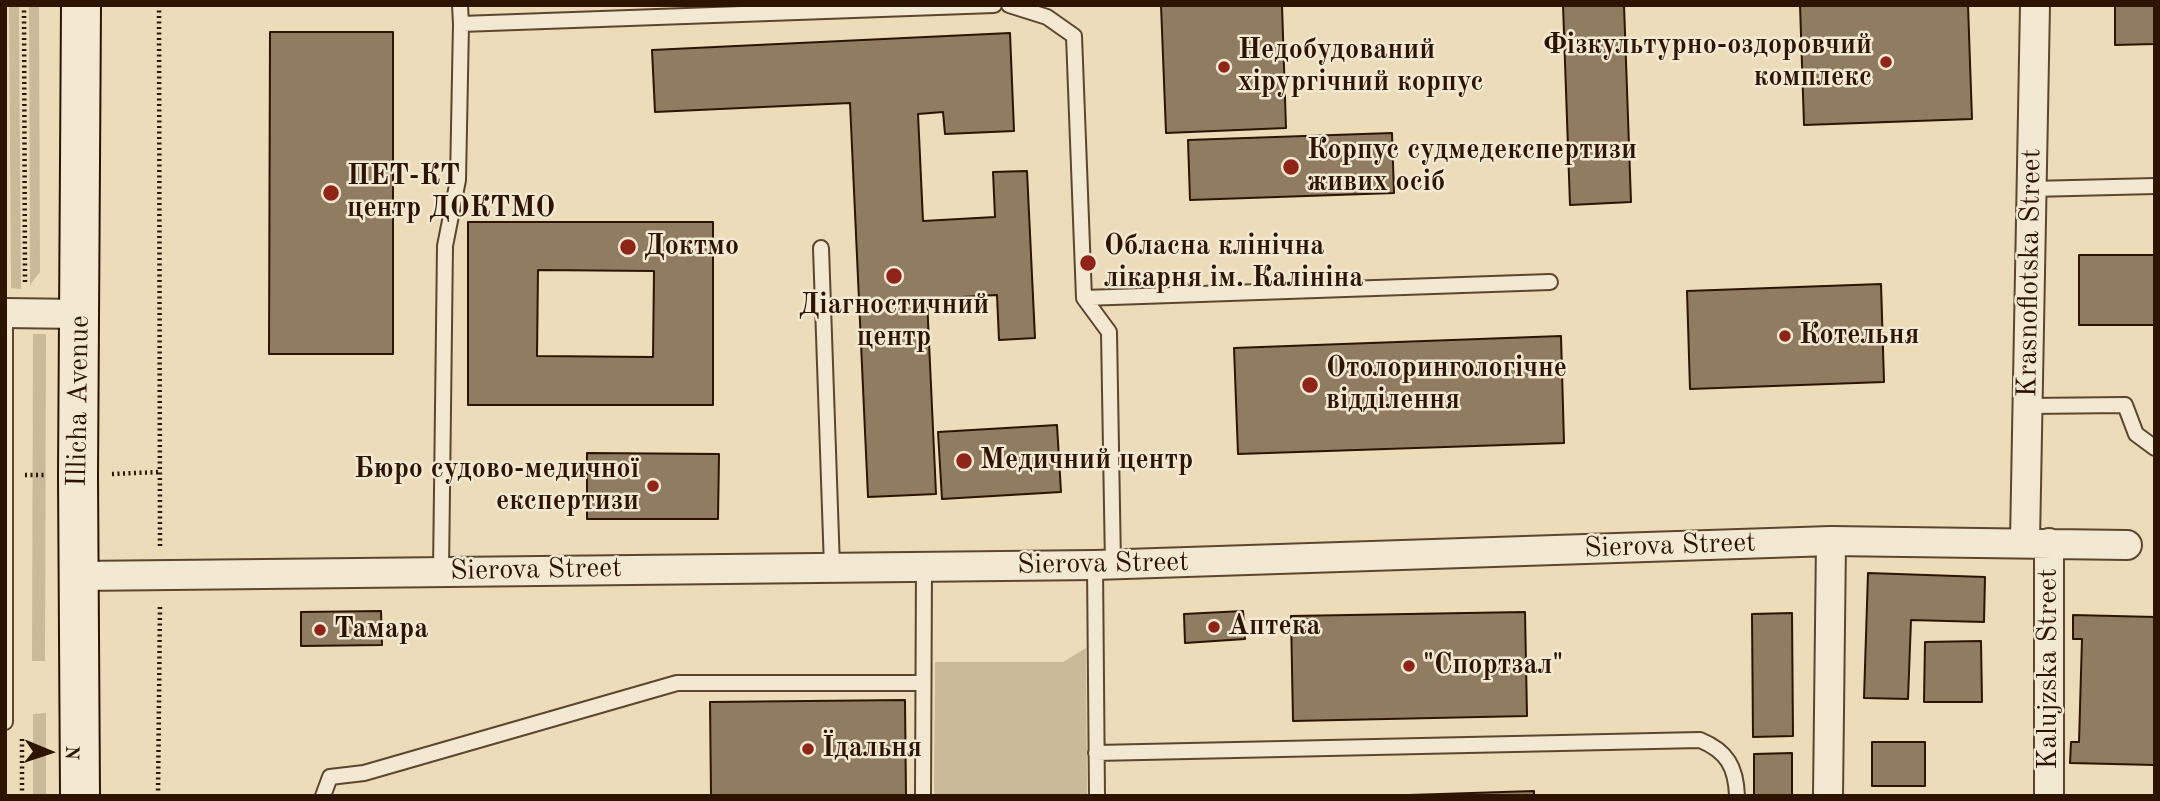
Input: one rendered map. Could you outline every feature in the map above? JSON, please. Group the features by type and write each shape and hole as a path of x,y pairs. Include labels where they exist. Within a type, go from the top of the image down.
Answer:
{"main road":[{"name":"Illicha Avenue","path":"80,796 81,5"}],"street":[{"name":"Krasnoflotska Street","path":"2035,5 2028,405 2037,542"},
{"path":"11,313 81,314"},
{"path":"1828,796 1831,541"},
{"name":"Sierova Street","path":"79,576 1104,565 1831,541 2127,545"},
{"name":"Kalujzska Street","path":"2037,542 2049,796"}],"lane":[{"path":"441,571 445,246 458,180 460,5"},
{"path":"461,24 994,5"},
{"path":"1009,5 1047,17 1074,36 1084,298 1109,332 1104,565 1096,753 1097,796"},
{"path":"2032,189 2155,186"},
{"path":"821,248 832,567"},
{"path":"1084,298 1550,282"},
{"path":"5,722 11,313"},
{"path":"2028,405 2125,405 2136,434 2155,448"},
{"path":"923,796 924,566"},
{"path":"323,796 330,777 364,772 677,683 923,683"},
{"path":"1096,753 1700,740 1716,746 1728,758 1736,775 1737,796"}],"path":[{"path":"11,313 24,5"},
{"path":"158,796 159,5"}],"shaded area":[{"path":"9,5 19,5 21,289 11,288"},
{"path":"29,5 39,5 40,272 30,285"},
{"path":"33,334 46,334 45,661 32,661"},
{"path":"1086,648 1087,796 934,796 935,662 1063,662"},
{"path":"46,713 46,796 33,796 33,714"}],"building":[{"name":"Недобудований хірургічний корпус","path":"1161,5 1282,5 1286,128 1166,133"},
{"path":"1563,5 1624,5 1631,202 1570,205"},
{"name":"Фізкультурно-оздоровчий комплекс","path":"1800,5 1968,5 1972,119 1804,125"},
{"path":"2115,5 2155,5 2155,44 2115,45"},
{"name":"ПЕТ-КТ центр ДОКТМО","path":"270,32 393,32 393,354 269,354"},
{"path":"1010,33 1014,131 945,134 943,112 918,114 923,221 995,217 993,172 1027,171 1035,338 999,340 997,295 927,299 936,494 868,497 850,103 655,112 652,50"},
{"name":"Корпус судмедекспертизи живих осіб","path":"1392,133 1394,193 1190,200 1188,140"},
{"path":"468,222 713,222 713,405 468,405","holes":["538,270 654,271 653,357 537,356"]},
{"path":"2079,255 2155,255 2155,325 2079,325"},
{"name":"Котельня","path":"1881,284 1884,382 1690,389 1687,291"},
{"path":"1561,336 1564,443 1238,454 1234,348"},
{"path":"1057,425 1061,492 942,499 938,432"},
{"name":"Бюро судово-медичної експертизи","path":"587,453 719,454 718,519 587,519"},
{"path":"1868,573 1985,577 1984,622 1911,620 1908,699 1864,698"},
{"path":"381,611 382,645 301,646 301,612"},
{"name":"Аптека","path":"1243,611 1245,639 1185,643 1184,614"},
{"name":"\"Спортзал\"","path":"1525,612 1527,716 1293,721 1291,616"},
{"path":"1792,613 1793,736 1753,737 1752,614"},
{"path":"2073,615 2155,617 2155,765 2070,763 2071,742 2079,742 2082,639 2073,639"},
{"path":"1981,641 1982,702 1924,702 1925,642"},
{"name":"Їдальня","path":"905,700 906,796 711,796 710,702"},
{"path":"1872,742 1925,742 1925,786 1872,786"},
{"path":"1792,753 1792,796 1754,796 1754,754"},
{"path":"1534,791 1534,796 1378,796"}],"place":[{"name":"Фізкультурно-оздоровчий комплекс","path":"1886,62"},
{"name":"Недобудований хірургічний корпус","path":"1224,67"},
{"name":"Корпус судмедекспертизи живих осіб","path":"1291,167"},
{"name":"ПЕТ-КТ центр ДОКТМО","path":"331,193"},
{"name":"Доктмо","path":"628,247"},
{"name":"Обласна клінічна лікарня ім. Калініна","path":"1088,263"},
{"name":"Діагностичний центр","path":"894,276"},
{"name":"Котельня","path":"1785,336"},
{"name":"Отолорингологічне відділення","path":"1310,385"},
{"name":"Медичний центр","path":"964,461"},
{"name":"Бюро судово-медичної експертизи","path":"653,486"},
{"name":"Аптека","path":"1214,627"},
{"name":"Тамара","path":"320,630"},
{"name":"\"Спортзал\"","path":"1409,666"},
{"name":"Їдальня","path":"808,749"}]}
